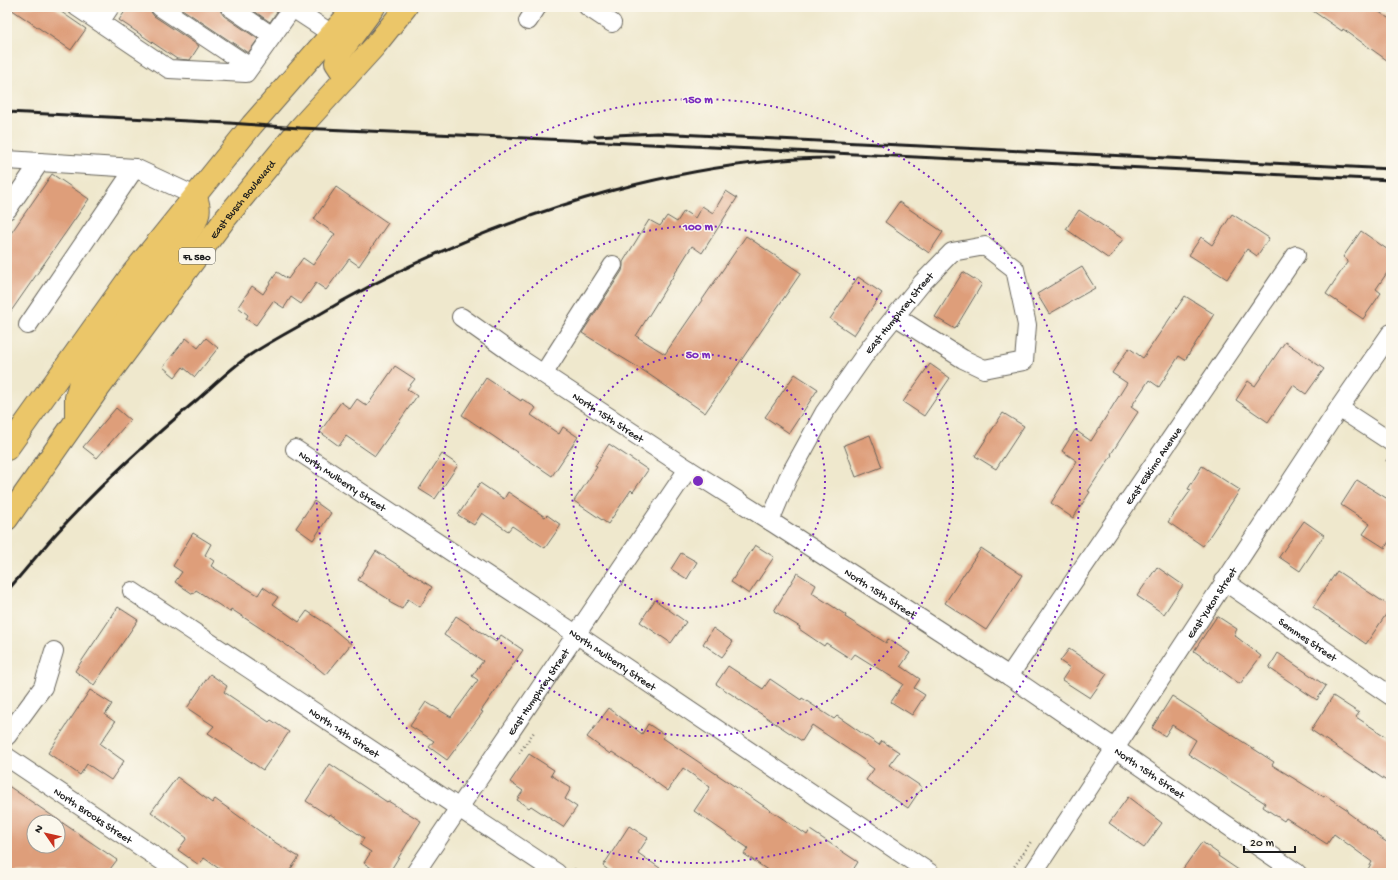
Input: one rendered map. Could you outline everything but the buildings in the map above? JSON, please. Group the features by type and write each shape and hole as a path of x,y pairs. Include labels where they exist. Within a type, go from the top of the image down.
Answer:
{"main road":[{"path":"7,449 132,274 252,125 355,7"},
{"path":"346,78 336,62 337,57 374,7"},
{"name":"East Busch Boulevard","path":"7,520 76,420 225,219 300,128 346,78 406,7"},
{"path":"76,420 76,398 80,382 195,223 200,211 195,196"}],"street":[{"path":"77,7 169,69 246,73 292,7 332,34"},
{"path":"100,22 110,7"},
{"path":"160,7 250,68"},
{"path":"230,7 272,36"},
{"path":"588,7 612,23"},
{"path":"7,160 135,168 195,196"},
{"path":"7,210 40,162"},
{"path":"28,325 135,168"},
{"name":"East Humphrey Street","path":"770,521 788,478 824,413 871,346 895,316 922,283 952,252 985,246 1015,269 1027,325 1024,361 984,369 963,359 895,316"},
{"name":"East Eskimo Avenue","path":"1010,676 1296,255"},
{"path":"544,373 613,265"},
{"name":"North 15th Street","path":"461,317 688,470 770,521 1010,676 1297,873"},
{"name":"East Yukon Street","path":"1033,873 1116,749 1224,581 1339,408 1391,333"},
{"path":"1339,408 1391,442"},
{"name":"North Mulberry Street","path":"295,449 576,634 930,873"},
{"name":"East Humphrey Street","path":"415,873 458,807 688,470"},
{"name":"Semmes Street","path":"1224,581 1391,696"},
{"name":"North 14th Street","path":"132,592 458,807 566,871"},
{"path":"7,736 43,687 54,651"},
{"name":"North Brooks Street","path":"7,757 180,873"}],"path":[{"path":"518,755 534,732"},
{"path":"566,871 580,873"}],"railway":[{"path":"7,112 300,128 1391,180"},
{"path":"595,136 657,133 1391,169"},
{"path":"7,591 54,536 106,482 161,431 243,360 264,346 382,280 456,245 495,229 573,202 614,190 668,177 723,167 779,160 834,158"}]}
